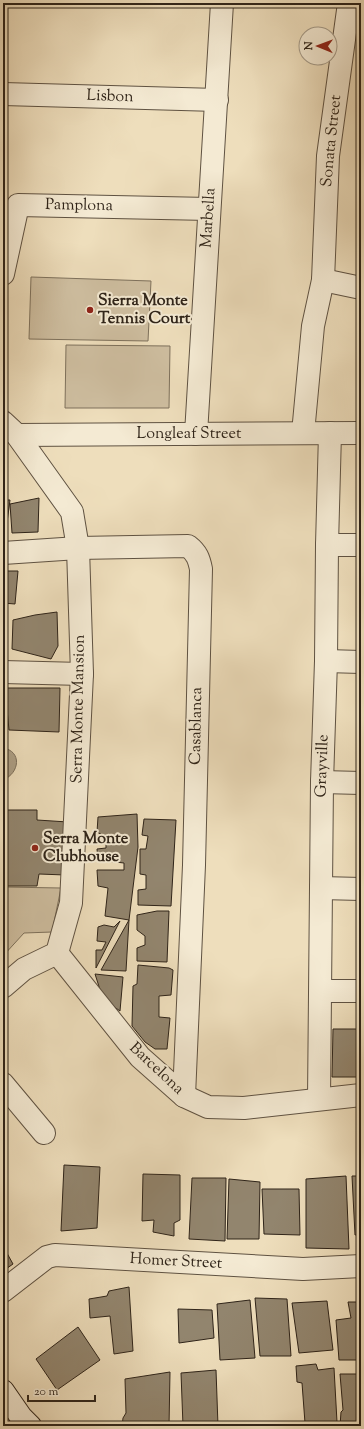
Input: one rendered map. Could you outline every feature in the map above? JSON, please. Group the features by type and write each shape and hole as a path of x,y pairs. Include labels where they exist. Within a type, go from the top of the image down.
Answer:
{"street":[{"name":"Marbella","path":"196,434 222,3"},
{"name":"Sonata Street","path":"303,433 313,326 323,280 328,156 349,3"},
{"name":"Lisbon","path":"3,94 217,100"},
{"name":"Pamplona","path":"3,274 18,205 209,209"},
{"path":"323,280 361,288"},
{"name":"Longleaf Street","path":"10,428 196,434 361,433"},
{"name":"Serra Monte Mansion","path":"10,428 72,512 78,548 82,674 71,903 56,954"},
{"name":"Grayville","path":"319,1099 322,782 326,661 330,433"},
{"path":"327,545 361,545"},
{"name":"Casablanca","path":"3,553 78,548 188,546 196,552 200,561 194,865 184,1096"},
{"path":"326,661 361,662"},
{"path":"3,672 82,674"},
{"path":"322,782 361,783"},
{"path":"321,888 361,889"},
{"path":"3,987 24,969 56,954"},
{"name":"Barcelona","path":"56,954 140,1057 184,1096 208,1107 244,1108 361,1095"},
{"path":"320,991 361,991"},
{"path":"3,1084 44,1133"},
{"name":"Homer Street","path":"3,1291 47,1257 55,1255 303,1269 361,1266"},
{"path":"3,1391 30,1426"}],"shaded area":[{"name":"Sierra Monte Tennis Court","path":"31,277 151,281 148,341 29,339"},
{"path":"66,345 170,346 169,408 65,408"},
{"path":"3,748 13,753 16,758 16,762 13,772 9,777 3,780"},
{"path":"3,887 61,888 52,932 24,933 3,956"}],"building":[{"path":"39,498 38,532 12,533 10,504"},
{"path":"3,500 10,500 6,530 3,530"},
{"path":"3,571 18,571 15,604 3,603"},
{"path":"57,612 58,646 51,659 12,649 13,620"},
{"path":"5,688 60,688 59,732 9,730"},
{"name":"Serra Monte Clubhouse","path":"3,810 37,810 37,820 68,822 65,875 39,874 37,886 3,886"},
{"path":"137,814 138,847 129,920 105,916 108,888 98,886 97,870 124,870 124,863 98,860 97,849 106,848 106,837 97,832 98,817"},
{"path":"144,819 176,820 171,906 138,905 138,890 146,889 146,875 140,874 140,849 146,849 148,836 142,835"},
{"path":"157,911 169,911 167,962 137,961 137,948 145,945 145,936 137,930 137,915"},
{"path":"129,920 126,971 101,970"},
{"path":"120,921 96,968 96,950 102,950 106,942 97,941 98,927 104,925 114,927"},
{"path":"138,965 169,968 173,970 171,995 159,996 159,1017 170,1018 167,1049 155,1049 145,1042 132,1026 133,986 137,984"},
{"path":"95,974 123,977 120,1011 103,999"},
{"path":"333,1029 361,1029 361,1077 332,1077"},
{"path":"64,1165 100,1167 97,1228 61,1231"},
{"path":"143,1174 180,1175 180,1220 174,1223 174,1236 153,1232 154,1220 142,1221"},
{"path":"346,1176 349,1249 306,1248 306,1179"},
{"path":"352,1176 361,1176 361,1234 355,1235"},
{"path":"192,1178 226,1178 225,1241 189,1239"},
{"path":"229,1179 260,1182 259,1239 227,1239"},
{"path":"262,1189 299,1189 300,1235 264,1234"},
{"path":"3,1246 13,1264 3,1271"},
{"path":"129,1287 133,1351 114,1354 110,1316 90,1318 89,1299 107,1296 109,1291"},
{"path":"255,1298 287,1299 291,1356 260,1356"},
{"path":"250,1300 255,1358 220,1360 217,1304"},
{"path":"327,1301 333,1350 299,1353 292,1303"},
{"path":"348,1302 361,1302 361,1360 339,1360 336,1320 351,1318"},
{"path":"178,1309 212,1310 214,1338 179,1343"},
{"path":"78,1327 100,1360 57,1390 36,1359"},
{"path":"316,1364 318,1370 334,1368 337,1422 305,1423 302,1383 297,1382 296,1366"},
{"path":"216,1370 218,1426 183,1426 181,1373"},
{"path":"170,1372 169,1426 122,1426 123,1418 126,1413 125,1379"},
{"path":"340,1374 361,1374 361,1423 358,1423 358,1426 340,1426 341,1412 343,1410"}],"place":[{"name":"Sierra Monte Tennis Court","path":"90,310"},
{"name":"Serra Monte Clubhouse","path":"35,848"}]}
